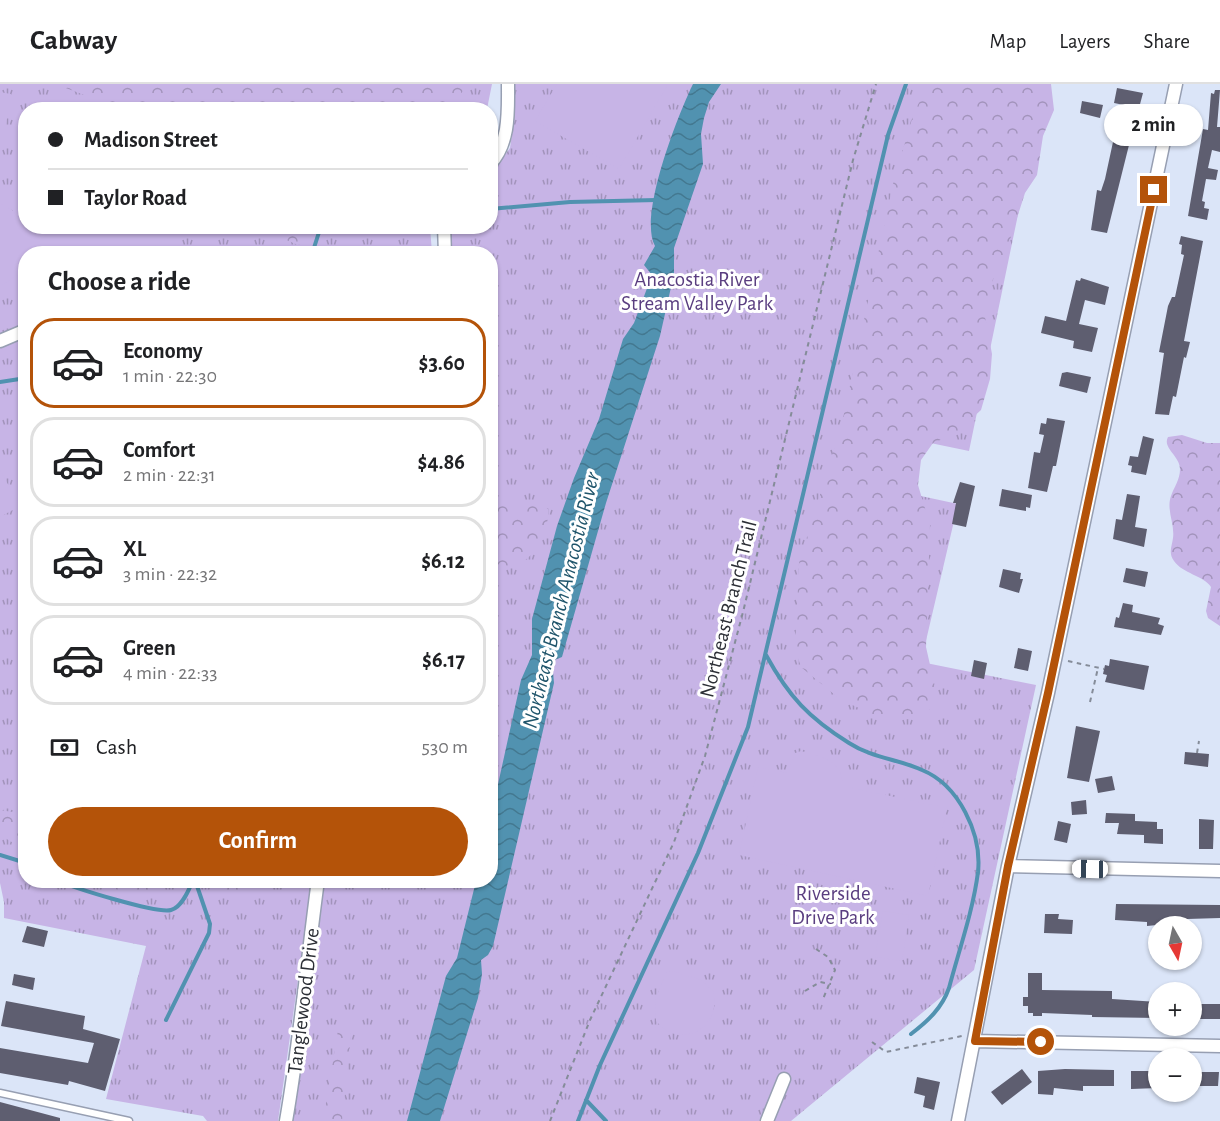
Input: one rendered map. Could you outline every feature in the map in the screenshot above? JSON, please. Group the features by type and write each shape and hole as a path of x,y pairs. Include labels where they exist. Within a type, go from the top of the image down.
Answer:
{"street":[{"path":"498,153 502,147 505,133 508,84"},
{"path":"958,1121 1008,866 1048,693 1176,84"},
{"path":"0,341 18,333"},
{"path":"1008,866 1220,871"},
{"name":"Tanglewood Drive","path":"286,1121 299,1043 302,997 317,888"},
{"path":"976,1037 1220,1046"},
{"path":"767,1121 784,1079"}],"lane":[{"path":"0,1093 95,1118 129,1121"}],"path":[{"name":"Northeast Branch Trail","path":"550,1121 590,1020 674,842 705,756 743,612 853,160 876,84"},
{"path":"1068,661 1104,669"},
{"path":"1090,702 1098,668"},
{"path":"1197,753 1199,741"},
{"path":"816,949 828,957 832,963 834,976 823,999"},
{"path":"805,991 820,982 831,984"},
{"path":"872,1042 886,1052 976,1037"}],"green space":[{"path":"0,84 492,84 488,102 18,102 18,234 431,234 431,246 18,246 18,888 311,888 278,1121 207,1121 203,1116 106,1099 146,946 4,918 4,902 0,883"},
{"path":"55,84 467,84 456,102 101,102"},
{"name":"Anacostia River Stream Valley Park","path":"510,84 1045,84 969,451 853,427 842,479 958,504 921,662 1036,685 974,970 791,1121 291,1121 323,888 498,888 498,246 450,246 449,234 498,234 498,164 510,148 513,128"},
{"path":"557,84 668,84 619,169 535,121"},
{"path":"929,84 1051,84 1054,110 1043,136 1037,175 1025,193 1006,252 990,286 985,317 992,354 990,379 981,410 955,434 933,443 921,460 918,485 930,525 926,647 935,687 934,703 928,712 914,719 886,720 841,700 801,667 795,649 799,563 842,423 893,184 914,112"},
{"path":"0,92 11,94 0,160"},
{"path":"0,203 18,216 18,234 174,234 155,246 18,246 18,274 0,287"},
{"path":"279,234 309,234 304,243 298,245 284,239"},
{"path":"1182,435 1207,443 1220,443 1220,626 1208,618 1206,611 1211,587 1178,565 1171,555 1173,533 1170,501 1180,469 1167,441 1168,437"},
{"path":"0,470 18,502 18,507 0,517"},
{"path":"498,498 529,502 548,509 545,532 533,553 524,561 514,565 498,563"},
{"path":"801,751 823,758 835,765 842,777 843,786 947,808 928,896 739,855 758,767 787,773 795,753"},
{"path":"0,810 18,813 18,846 0,835"},
{"path":"111,888 160,888 152,894 135,895"},
{"path":"221,888 252,888 245,893 225,892"},
{"path":"883,911 909,915 902,961 875,957"},
{"path":"672,971 701,980 713,991 712,1016 706,1025 697,1031 676,1034 666,1030 656,1021 655,1000 666,973"},
{"path":"345,1026 349,1027 351,1035 342,1121 323,1121 338,1030"}],"water":[{"name":"Northeast Branch Anacostia River","path":"693,84 721,84 709,102 704,118 701,134 703,164 674,248 674,274 660,336 606,503 562,657 552,661 554,683 493,946 488,955 481,960 482,974 478,998 440,1121 407,1121 446,976 457,958 474,888 498,888 498,784 521,680 532,655 532,619 557,526 599,419 623,339 634,323 652,275 644,265 655,246 651,232 652,212 662,165 678,118"}],"building":[{"path":"1117,88 1143,93 1139,108 1114,103"},
{"path":"1215,90 1220,90 1217,127 1220,127 1220,152 1212,150 1208,168 1218,170 1216,180 1206,179 1202,201 1205,202 1204,208 1209,209 1207,220 1188,216 1203,129 1208,130 1211,93 1214,94"},
{"path":"1082,101 1103,105 1100,118 1080,113"},
{"path":"1113,142 1129,145 1107,233 1091,230 1097,190 1101,191 1105,179"},
{"path":"1181,236 1203,241 1184,341 1190,342 1169,415 1155,414 1164,353 1159,352 1168,306 1172,297 1175,297 1184,255 1181,254 1182,245 1179,244"},
{"path":"1081,278 1109,287 1105,305 1085,300 1079,324 1098,328 1092,352 1073,348 1074,341 1041,333 1045,316 1066,321 1076,280 1080,281"},
{"path":"1062,373 1091,377 1087,393 1059,386"},
{"path":"1047,418 1065,421 1056,466 1053,466 1047,492 1028,488 1034,452 1040,453 1044,435 1039,434 1041,423 1046,424"},
{"path":"1143,436 1154,439 1146,475 1131,472 1132,466 1128,465 1130,456 1138,457"},
{"path":"960,482 975,486 966,527 952,524 956,503 953,503"},
{"path":"1002,489 1032,495 1030,508 1026,507 1026,511 999,506"},
{"path":"1127,494 1140,496 1135,527 1147,529 1144,547 1113,539 1116,519 1122,520"},
{"path":"1126,568 1148,572 1145,587 1123,582"},
{"path":"1003,569 1021,573 1020,579 1023,579 1019,593 999,587"},
{"path":"1123,603 1133,605 1132,612 1160,618 1158,624 1164,626 1161,635 1114,627"},
{"path":"1018,648 1032,651 1028,671 1014,668"},
{"path":"1110,659 1149,666 1144,690 1105,682 1107,675 1103,674 1105,665 1109,666"},
{"path":"974,660 987,663 984,679 971,676"},
{"path":"1076,726 1100,731 1089,782 1067,778"},
{"path":"1185,752 1209,754 1208,767 1184,764"},
{"path":"1112,776 1115,790 1098,793 1095,779"},
{"path":"1086,800 1087,814 1072,815 1071,802"},
{"path":"1106,813 1135,814 1135,821 1157,822 1157,829 1163,829 1163,844 1144,843 1144,835 1117,834 1119,823 1105,823"},
{"path":"1199,819 1214,820 1213,849 1199,849"},
{"path":"1058,821 1071,824 1067,843 1054,840"},
{"path":"1116,904 1220,905 1220,918 1148,916 1147,926 1147,922 1115,920"},
{"path":"1045,914 1059,914 1058,919 1073,920 1072,934 1044,933"},
{"path":"27,926 48,931 44,947 22,942"},
{"path":"1028,973 1042,973 1042,990 1112,991 1112,999 1148,1001 1148,1018 1042,1013 1042,1016 1033,1016 1033,1013 1028,1013 1028,1006 1023,1006 1023,997 1028,997"},
{"path":"14,974 35,978 33,990 12,985"},
{"path":"6,1001 85,1016 83,1029 120,1039 105,1091 69,1081 68,1085 0,1073 0,1048 88,1063 94,1043 1,1026"},
{"path":"1202,1004 1220,1004 1220,1019 1202,1019"},
{"path":"1022,1069 1032,1082 1002,1105 991,1092"},
{"path":"1114,1070 1114,1086 1083,1086 1083,1091 1054,1088 1053,1095 1038,1094 1038,1071"},
{"path":"1131,1071 1148,1071 1148,1088 1131,1089"},
{"path":"1202,1072 1219,1072 1218,1086 1202,1086"},
{"path":"917,1077 940,1082 934,1110 923,1107 925,1096 914,1093"},
{"path":"0,1102 60,1118 60,1121 0,1121"}],"waterway":[{"path":"578,1121 600,1065 698,853 748,727 888,135 906,84"},
{"path":"498,208 570,202 657,200"},
{"path":"315,246 318,234"},
{"path":"0,382 18,379"},
{"path":"766,655 792,695 822,725 858,748 913,766 935,777 957,799 972,827 978,857 976,887 949,988 934,1014 911,1034"},
{"path":"0,855 18,861"},
{"path":"77,888 115,900 163,910 171,910 179,905 189,888"},
{"path":"166,1020 209,933 210,924 198,888"},
{"path":"586,1100 606,1121"}],"route":[{"path":"1041,1042 975,1041 1008,866 1048,693 1154,190"}],"park label":[{"name":"Riverside Drive Park","path":"833,905"}]}
